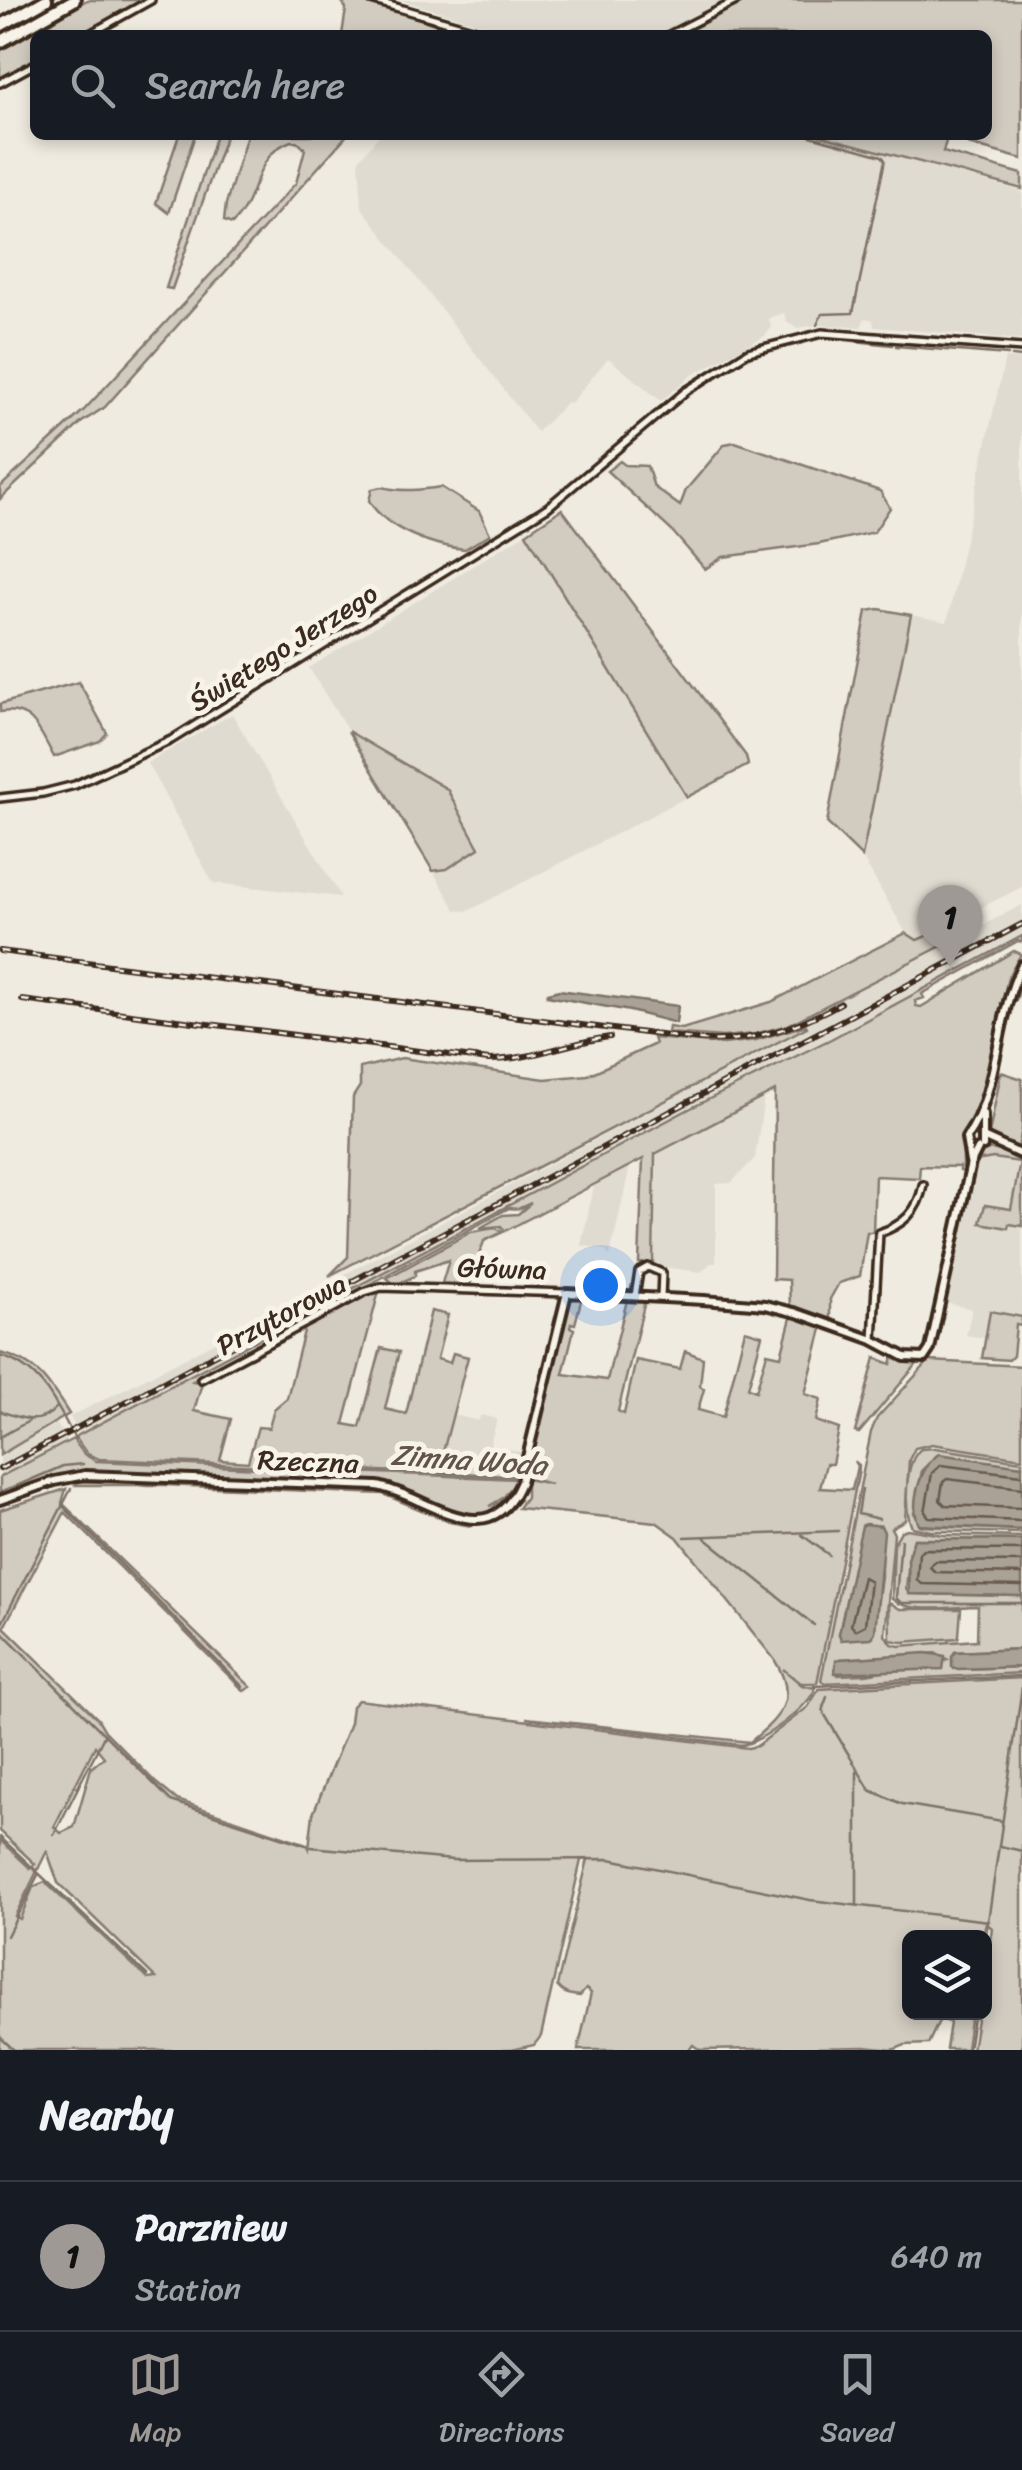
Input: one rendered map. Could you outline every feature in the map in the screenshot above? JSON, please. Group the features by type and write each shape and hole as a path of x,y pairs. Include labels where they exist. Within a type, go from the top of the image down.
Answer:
{"highway":[{"path":"0,26 46,0"},
{"path":"0,42 74,0"}],"street":[{"path":"97,30 151,0"},
{"path":"371,0 476,30"},
{"path":"679,30 738,0"},
{"path":"0,84 30,67"},
{"name":"Świętego Jerzego","path":"0,798 75,785 161,746 509,532 569,491 686,390 736,358 808,335 843,333 1022,348"},
{"path":"1022,965 1006,1012 979,1140 1022,1155"},
{"name":"Główna","path":"381,1287 636,1296 773,1307 872,1340 904,1356 920,1358 927,1356 931,1347 979,1140"},
{"path":"872,1340 879,1234 893,1229 918,1208 923,1185"},
{"path":"636,1296 640,1270 648,1266 662,1272 662,1298"},
{"name":"Przytorowa","path":"202,1379 364,1292 381,1287"},
{"name":"Rzeczna","path":"0,1500 54,1480 85,1475 395,1490 446,1514 473,1520 492,1515 505,1507 522,1478 566,1293"}],"shaded area":[{"path":"87,0 142,0 88,30 33,30"},
{"path":"341,0 388,7 450,30 343,30 346,9"},
{"path":"401,0 725,0 667,30 501,30"},
{"path":"748,0 1022,0 1022,159 968,144 969,140 992,140 992,30 691,30"},
{"path":"30,31 30,63 0,79 0,48"},
{"path":"177,140 193,140 169,213 156,203"},
{"path":"214,140 224,140 172,289 166,288"},
{"path":"245,140 343,140 105,407 82,422 0,499 0,487 84,410 296,183 305,149 291,141 269,156 248,202 232,224 224,221"},
{"path":"375,140 836,140 1022,191 1022,340 874,327 873,320 865,318 861,327 797,328 787,322 784,313 769,318 771,328 765,336 692,375 661,401 608,358 570,404 567,402 537,432 362,208 359,160"},
{"path":"837,140 946,140 943,152 1022,174 1022,189"},
{"path":"1005,358 1022,359 1022,887 917,940 906,933 862,857 911,615 947,622"},
{"path":"735,442 880,491 890,508 874,532 723,557 705,569 673,532 607,471 620,461 625,465 647,466 654,487 680,506 686,490 725,444"},
{"path":"441,487 479,511 490,534 465,549 411,535 387,520 369,501 372,489"},
{"path":"562,509 746,756 748,765 687,797 526,533"},
{"path":"526,533 687,797 468,911 456,910 433,871 478,843 447,790 348,731 309,668"},
{"path":"879,609 911,615 862,857 827,823 867,611"},
{"path":"79,682 107,733 100,741 54,757 28,717 0,712 0,704"},
{"path":"232,714 341,897 213,883 147,763"},
{"path":"348,731 447,789 479,848 447,869 433,871"},
{"path":"1022,905 1022,936 831,1039 689,1109 80,1435 70,1417 806,1027 724,1044 668,1038 668,1033 739,1036 805,1018"},
{"path":"948,927 949,942 788,1025 723,1037 668,1033 669,1027 682,1029 771,1002 906,933 917,940"},
{"path":"1022,936 1022,942 915,1001 921,1007 1014,951 1021,954 1008,977 1005,1002 1001,1003 1004,1008 980,1111 966,1133 964,1172 960,1167 920,1166 919,1178 875,1176 873,1232 867,1232 860,1276 839,1283 830,1299 830,1320 790,1307 789,1280 773,1279 775,1091 655,1154 653,1265 639,1263 643,1159 505,1231 501,1226 480,1228 503,1215 518,1214 531,1203 509,1208 193,1381 202,1383 194,1411 231,1419 220,1460 248,1462 258,1427 269,1428 274,1409 287,1398 305,1327 363,1295 379,1291 344,1424 360,1427 381,1348 399,1352 385,1409 406,1414 431,1311 448,1315 437,1359 450,1363 453,1353 468,1357 438,1471 519,1477 99,1459 87,1454 75,1437 689,1109 831,1039"},
{"path":"806,1025 329,1276 348,1257 353,1097 360,1086 360,1068 402,1058 545,1079 588,1075 655,1044 653,1038 724,1044 756,1040"},
{"path":"1001,1072 1022,1079 1018,1148 989,1134"},
{"path":"764,1098 755,1158 731,1183 716,1184 716,1263 701,1272 655,1266 655,1154"},
{"path":"992,1149 1022,1157 1022,1226 980,1223 985,1205 1011,1209 1020,1162 993,1158 976,1161 980,1153"},
{"path":"993,1158 1022,1162 1022,1317 990,1312 984,1338 966,1335 972,1309 946,1303 976,1161"},
{"path":"630,1166 610,1256 604,1250 581,1245 594,1186"},
{"path":"495,1228 503,1232 484,1241 470,1285 442,1283 449,1260 415,1271 415,1276 395,1285 387,1278 471,1232"},
{"path":"571,1297 582,1297 575,1324 570,1327 574,1329 563,1374 607,1380 627,1300 645,1301 618,1411 624,1414 636,1360 680,1369 685,1351 703,1358 700,1386 704,1389 698,1410 723,1417 745,1330 762,1335 748,1388 756,1391 767,1353 781,1356 792,1314 823,1325 805,1394 821,1399 816,1421 839,1429 832,1464 826,1464 820,1488 852,1490 857,1466 854,1461 859,1465 858,1475 817,1683 801,1683 783,1669 802,1685 815,1688 796,1713 750,1743 526,1718 750,1742 771,1723 786,1696 774,1659 677,1537 656,1522 518,1508 526,1497 526,1479 551,1484 526,1478"},
{"path":"990,1311 1022,1317 1022,1326 1016,1325 1013,1356 1009,1360 982,1358"},
{"path":"0,1353 33,1368 69,1414 0,1455"},
{"path":"894,1353 917,1364 859,1433 855,1432 875,1358 891,1364"},
{"path":"929,1361 1022,1366 1022,1458 932,1444 915,1448 909,1460 905,1520 891,1528 894,1534 885,1635 899,1646 977,1640 978,1606 921,1608 892,1599 894,1543 901,1531 1022,1537 914,1539 906,1589 909,1594 1022,1596 1022,1649 955,1652 954,1669 1022,1667 1022,1673 825,1683 821,1680 877,1418","holes":["863,1525 881,1526 881,1576 873,1637 839,1634","937,1653 947,1659 866,1674 838,1675 835,1665 840,1659"]},
{"path":"451,1414 478,1421 481,1415 497,1419 490,1445 525,1453 519,1476 437,1471"},
{"path":"57,1424 67,1442 0,1477 0,1455"},
{"path":"73,1439 84,1454 96,1461 518,1479 503,1498 489,1506 501,1503 510,1494 501,1508 478,1517 450,1510 406,1489 371,1483 80,1473 53,1478 0,1498 0,1477"},
{"path":"921,1449 1022,1461 1022,1466 937,1455 922,1470 914,1513 923,1526 1022,1533 930,1531 912,1527 907,1498 912,1463"},
{"path":"78,1479 376,1489 468,1521 486,1520 502,1513 517,1497 520,1500 502,1516 471,1526 450,1522 383,1494 75,1485"},
{"path":"66,1489 62,1503 251,1687 244,1691 65,1512 4,1627 177,1800 307,1844 309,1848 313,1814 350,1723 352,1706 358,1700 748,1748 757,1746 808,1707 819,1689 1022,1678 1022,2050 972,2050 977,2020 992,2020 992,1928 986,1923 984,1930 902,1930 902,2020 944,2020 939,2021 928,2044 893,2050 700,2050 693,2045 689,2050 578,2050 591,1993 586,1989 580,1996 570,1995 557,1986 588,1859 581,1860 541,2036 534,2045 512,2050 0,2050 0,1840 30,1868 35,1864 0,1831 0,1510","holes":["95,1746 104,1757 91,1768 74,1827 61,1833 54,1827","47,1851 58,1883 156,1978 148,1979 45,1882 33,1887 20,1919 15,1916"]},
{"path":"889,1602 900,1609 961,1609 958,1638 890,1640"},
{"path":"944,2020 970,2020 966,2049 946,2049 950,2023"}],"water":[{"path":"559,990 678,1006 676,1023 547,996"},
{"path":"939,1454 1022,1466 1022,1530 919,1525 915,1506 918,1486 926,1467"},
{"path":"866,1524 881,1526 884,1532 875,1632 871,1638 841,1640 839,1634 859,1539"},
{"path":"914,1539 1022,1540 1022,1596 909,1594 908,1560"},
{"path":"1022,1649 1022,1667 952,1667 955,1652"},
{"path":"926,1653 945,1656 943,1669 835,1673 836,1660 840,1659"}],"waterway":[{"path":"817,325 822,314 853,313 885,160 825,140"},
{"path":"845,340 892,345"},
{"path":"896,346 1008,355"},
{"path":"1012,356 1022,357"},
{"path":"1016,1000 1022,981"},
{"path":"977,1111 1001,1008"},
{"path":"1007,1028 1012,1012"},
{"path":"1002,1051 1005,1037"},
{"path":"990,1101 999,1059"},
{"path":"986,1123 988,1109"},
{"path":"963,1168 963,1136 970,1127"},
{"name":"Zimna Woda","path":"0,1356 37,1378 75,1439"},
{"path":"0,1411 36,1419 56,1408"},
{"path":"0,1437 29,1421"},
{"path":"0,1493 63,1466 83,1464"},
{"path":"0,1505 73,1481 364,1490"},
{"path":"0,1627 71,1489"},
{"path":"862,1489 858,1514 879,1519"},
{"path":"62,1505 243,1687"},
{"path":"685,1537 838,1531"},
{"path":"802,1535 829,1555"},
{"path":"705,1538 814,1625"},
{"path":"901,1540 896,1598 901,1603 1022,1603"},
{"path":"0,1630 171,1801 306,1845"},
{"name":"Zimna Woda","path":"814,1686 1022,1676"},
{"path":"987,1930 1022,1687"},
{"path":"827,1697 825,1715 870,1790 902,1804 1002,1821"},
{"path":"54,1835 105,1734"},
{"path":"857,1770 857,1905"},
{"path":"0,1837 148,1976"},
{"path":"1000,1846 1022,1851"},
{"path":"311,1847 453,1860 610,1859 810,1900 989,1921"},
{"path":"7,1936 38,1875"},
{"path":"968,2050 973,2020"},
{"path":"0,2037 14,2050"}],"railway":[{"path":"0,1469 1022,924"},
{"path":"0,951 700,1040 738,1039 773,1032 841,1003"},
{"path":"22,1000 489,1060 610,1037"}],"place":[{"name":"Parzniew","path":"950,967"}]}
